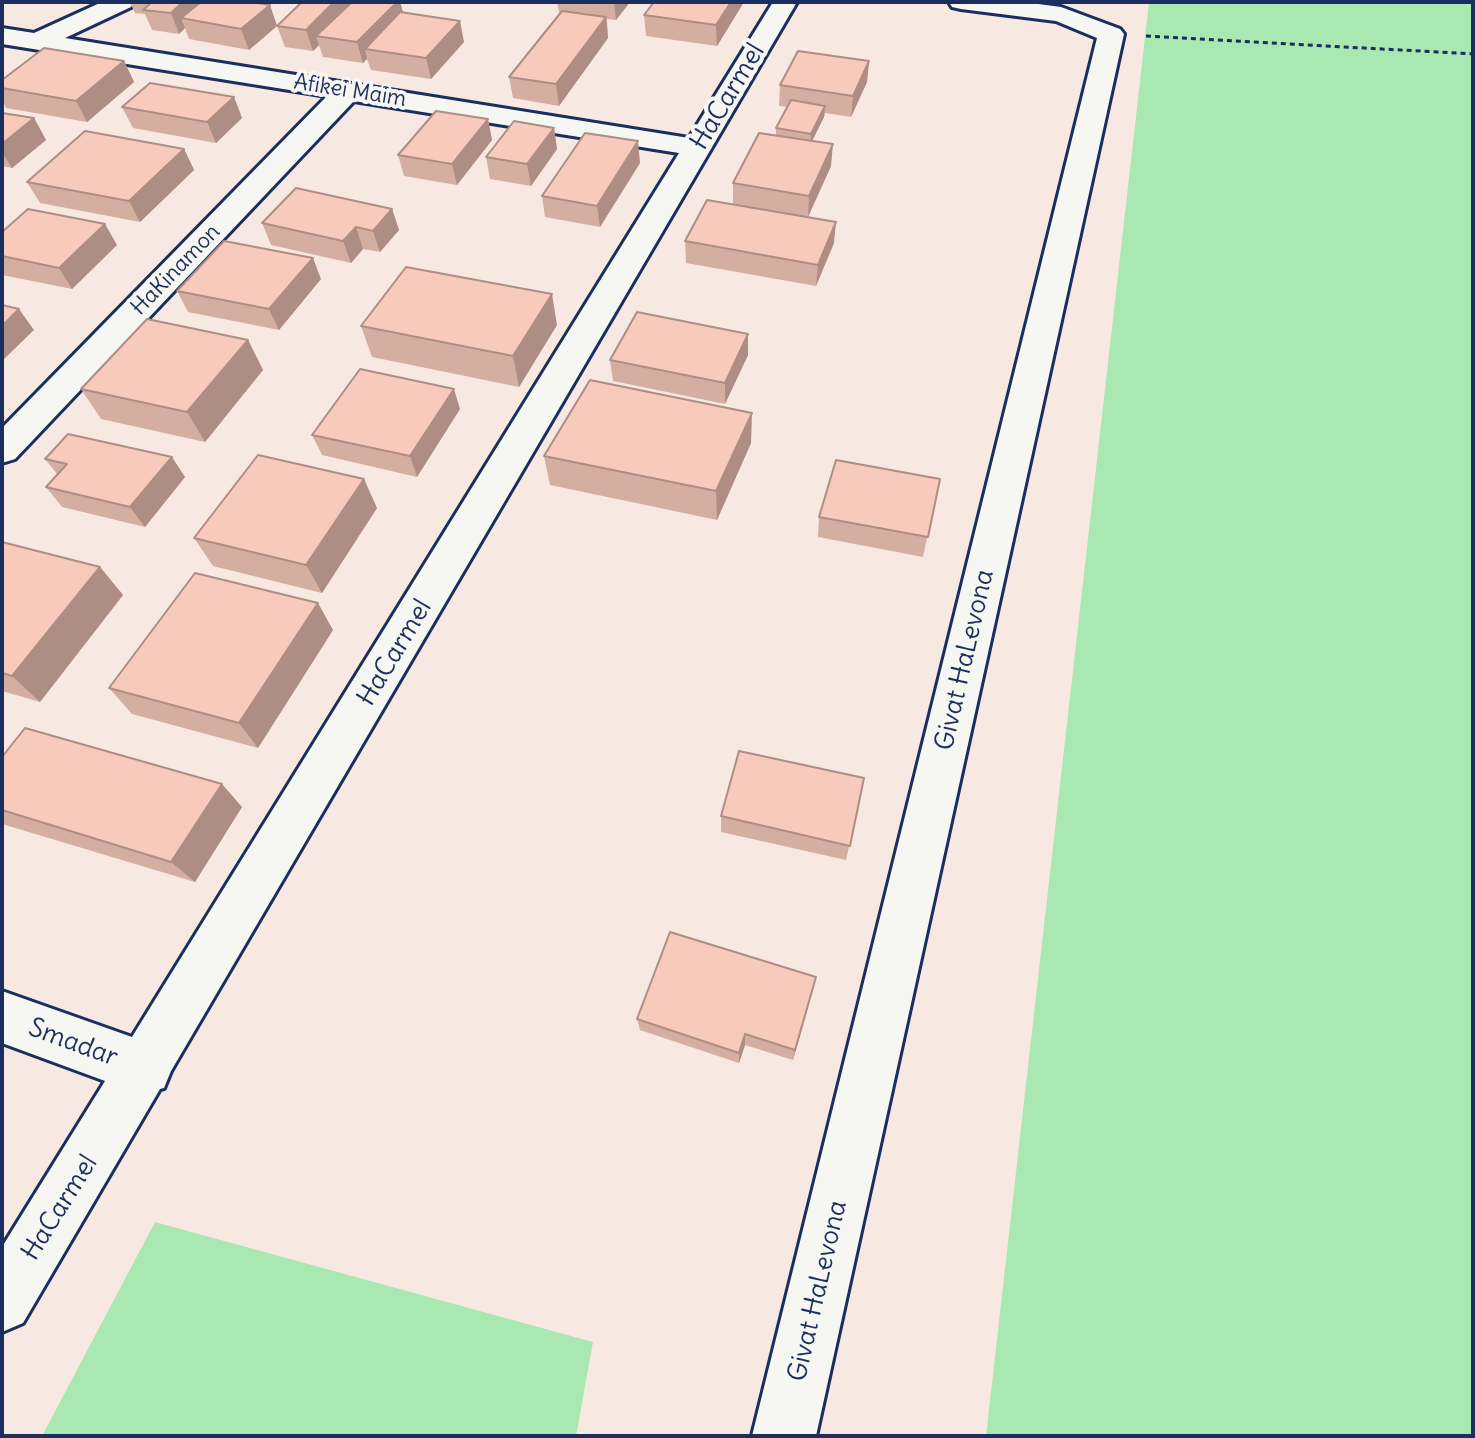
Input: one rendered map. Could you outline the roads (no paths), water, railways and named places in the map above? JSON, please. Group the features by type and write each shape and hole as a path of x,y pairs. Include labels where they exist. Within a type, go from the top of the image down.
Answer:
{"street":[{"path":"2,66 36,41 122,2"},
{"name":"HaCarmel","path":"2,1302 785,2"},
{"name":"Givat HaLevona","path":"784,1436 1111,34 1061,14 961,2"},
{"name":"Afikei Maim","path":"2,36 698,148"},
{"name":"HaKinamon","path":"2,450 349,90"},
{"name":"Smadar","path":"2,1017 145,1069"}]}
